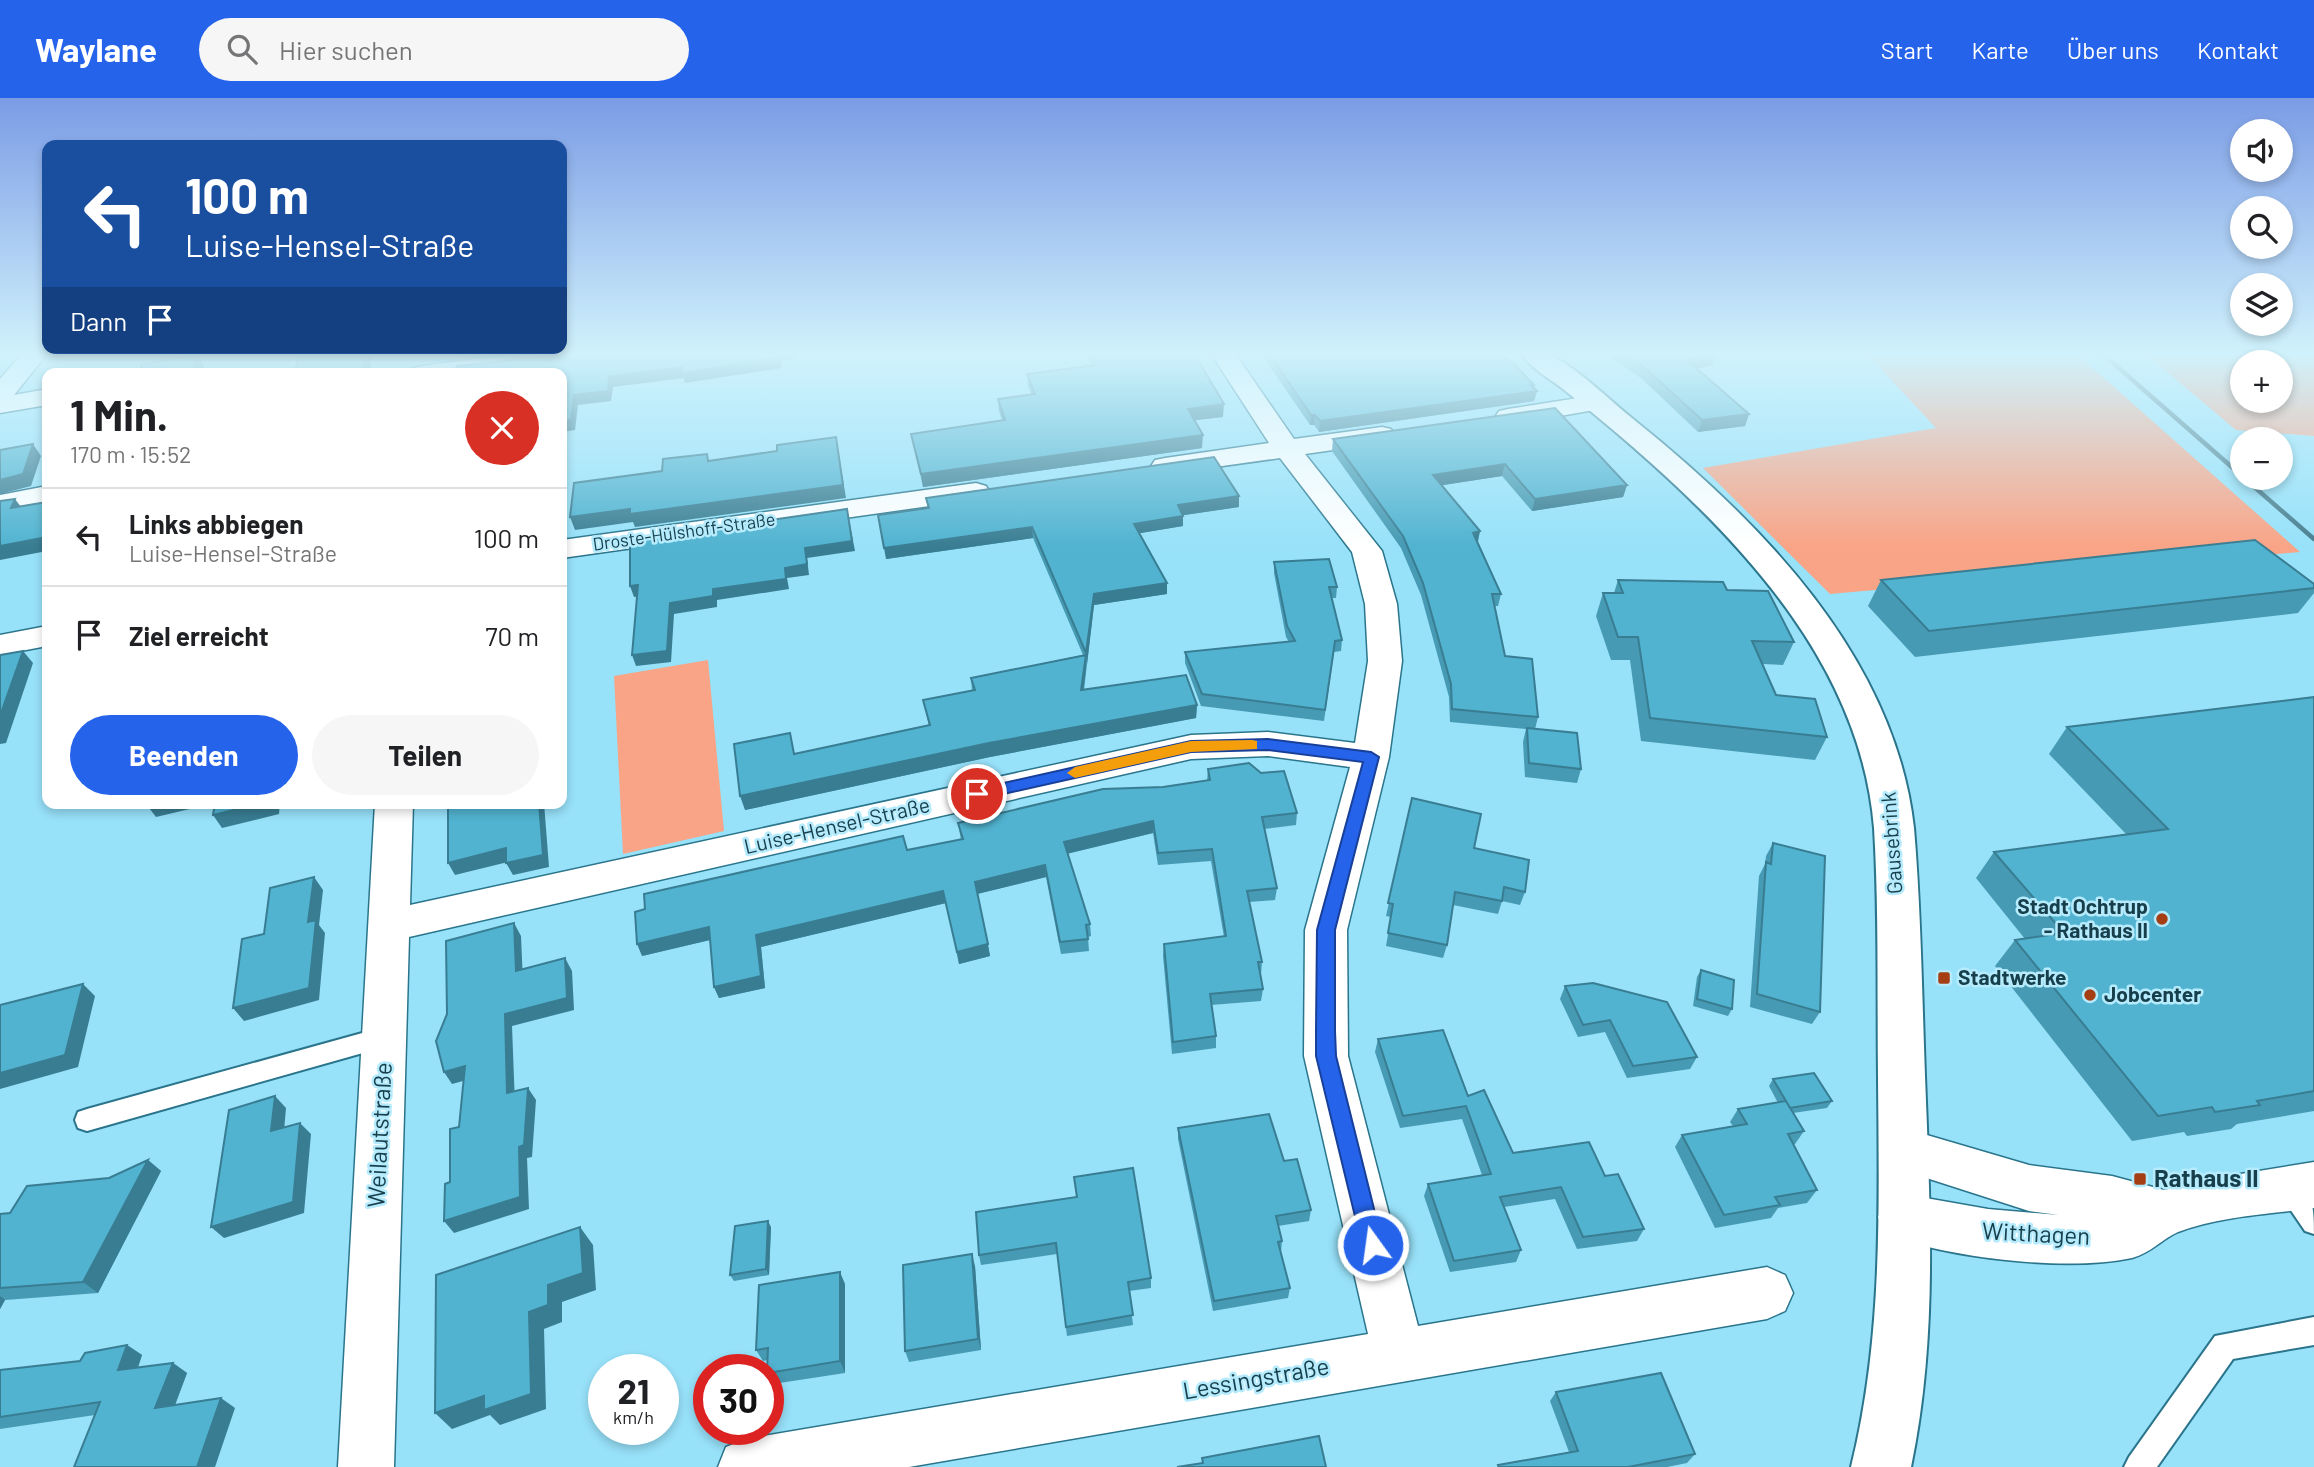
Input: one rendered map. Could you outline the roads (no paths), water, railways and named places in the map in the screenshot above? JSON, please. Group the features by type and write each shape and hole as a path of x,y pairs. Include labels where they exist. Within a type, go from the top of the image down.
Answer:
{"main road":[{"name":"Gausebrink","path":"1615,419 1687,482 1771,568 1818,627 1859,694 1882,758 1893,815 1903,1150 1903,1334 1891,1429 1881,1467"}],"street":[{"path":"1267,419 1287,449 1367,551 1381,604 1385,661 1371,757 1326,930 1326,1056 1399,1354"},
{"path":"1477,422 1497,419"},
{"path":"1136,470 1409,431"},
{"name":"Droste-Hülshoff-Straße","path":"567,548 1000,488"},
{"path":"0,504 42,496"},
{"path":"0,645 42,637"},
{"name":"Luise-Hensel-Straße","path":"387,926 1191,747 1268,744 1371,757"},
{"name":"Weilautstraße","path":"366,1467 394,809"},
{"name":"Witthagen","path":"1903,1150 2029,1188 2112,1199 2164,1213 2306,1199"},
{"name":"Witthagen","path":"1903,1217 1990,1235 2034,1238 2135,1234 2164,1213"},
{"name":"Lessingstraße","path":"746,1467 1767,1293"}],"lane":[{"path":"87,1120 384,1037"},
{"path":"2139,1467 2225,1346 2314,1331"}],"railway":[{"path":"2177,419 2230,465"},
{"path":"2258,490 2314,539"}],"place":[{"name":"Stadt Ochtrup - Rathaus II","path":"2162,919"},
{"name":"Stadtwerke","path":"1944,978"},
{"name":"Jobcenter","path":"2090,995"},
{"name":"Rathaus II","path":"2140,1179"}]}
